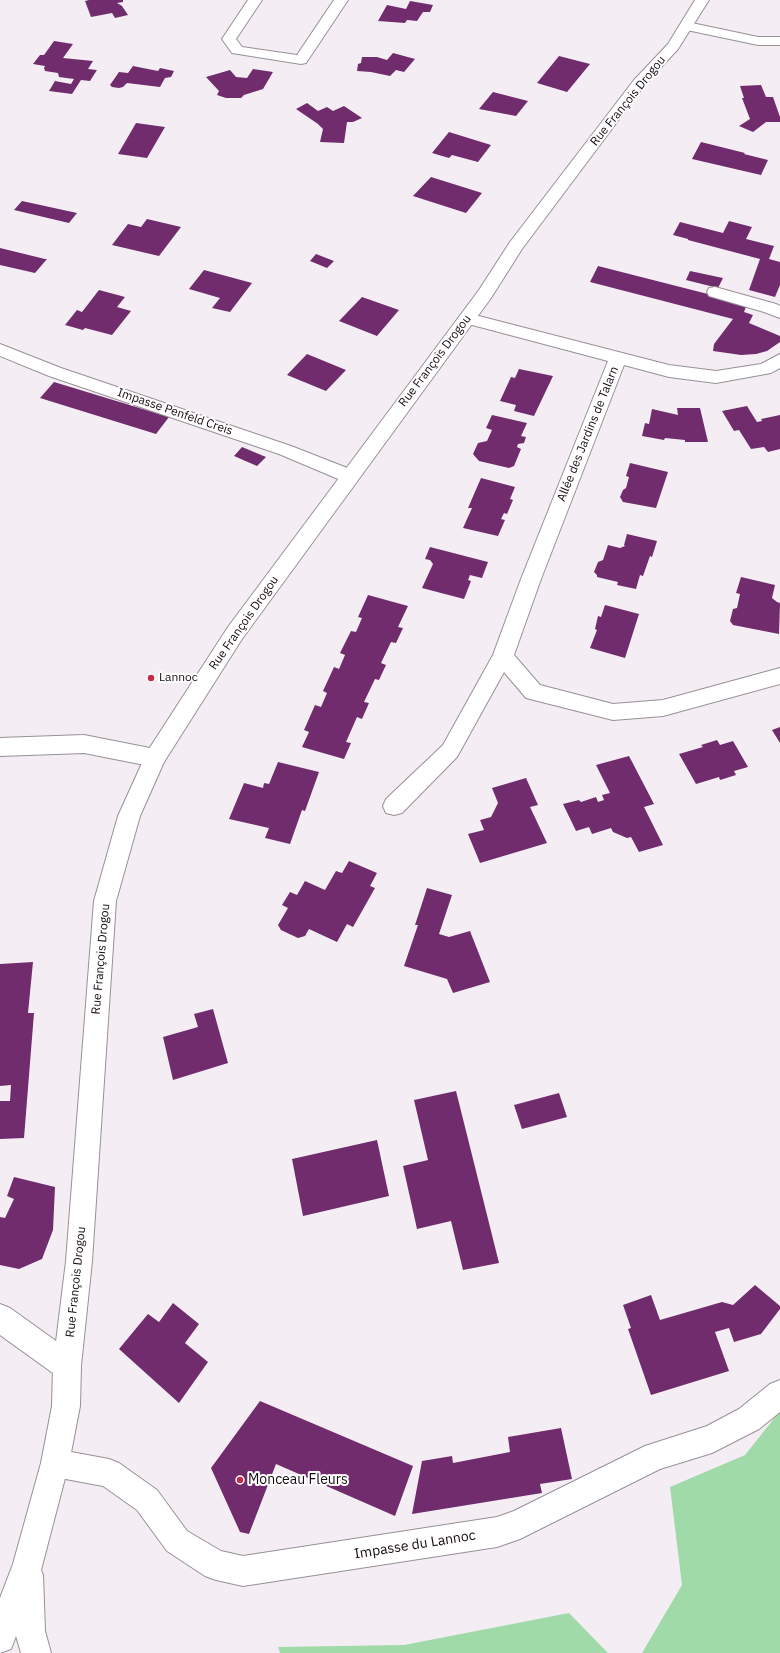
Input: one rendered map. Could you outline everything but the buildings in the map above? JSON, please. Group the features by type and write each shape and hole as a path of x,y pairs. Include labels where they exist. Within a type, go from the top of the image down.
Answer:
{"street":[{"path":"255,0 229,39 236,50 301,60 341,0"},
{"name":"Rue François Drogou","path":"0,1638 28,1564 55,1463 66,1406 68,1366 79,1261 105,901 129,816 155,758 235,633 349,476 467,318 521,239 639,83 673,46 702,0"},
{"path":"687,26 758,41 780,41"},
{"path":"716,292 770,308 780,313"},
{"name":"Allée des Jardins de Talarn","path":"394,806 450,751 504,656 531,579 618,358 467,318"},
{"name":"Impasse Penfeld Creis","path":"0,350 55,372 285,450 349,476"},
{"path":"618,358 669,371 716,376 765,369 780,360"},
{"path":"504,656 533,692 613,712 663,708 780,676"},
{"path":"0,747 84,744 155,758"},
{"path":"0,1318 68,1366"},
{"name":"Impasse du Lannoc","path":"55,1463 109,1473 147,1500 177,1541 216,1565 243,1571 497,1532 520,1524 655,1456 712,1439 749,1418 780,1394"},
{"path":"28,1564 30,1631 36,1653"}],"green space":[{"path":"780,1411 780,1653 642,1653 682,1585 670,1487 745,1455"},
{"path":"569,1613 608,1653 280,1653 278,1647 404,1645"}],"place":[{"name":"Lannoc","path":"151,678"},
{"name":"Monceau Fleurs","path":"240,1480"}]}
